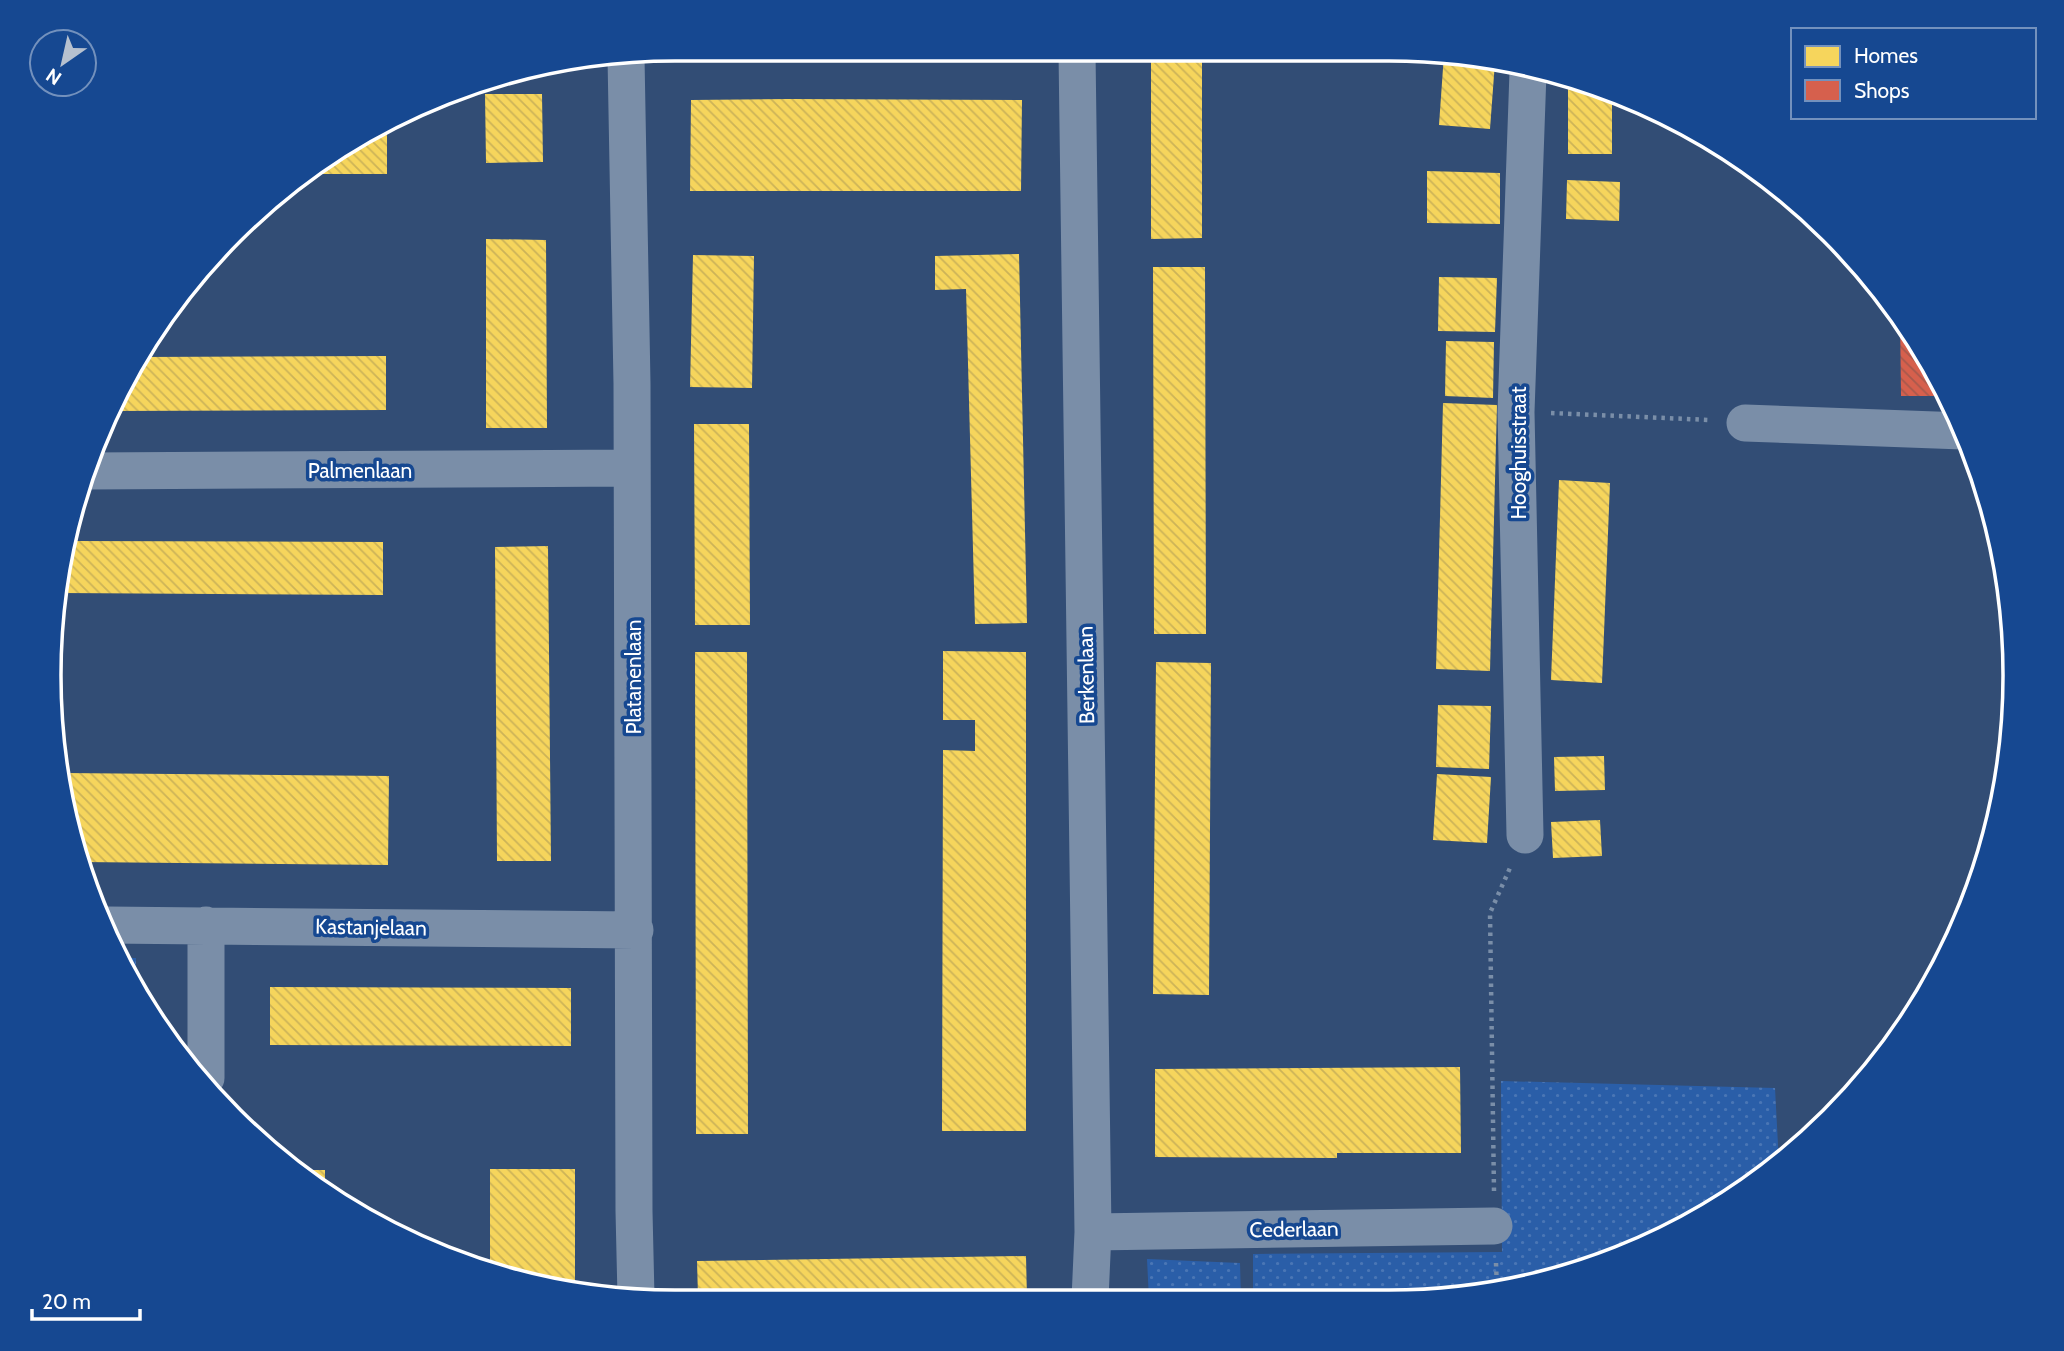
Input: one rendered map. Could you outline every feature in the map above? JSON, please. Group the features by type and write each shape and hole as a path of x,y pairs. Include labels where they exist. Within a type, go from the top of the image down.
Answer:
{"street":[{"name":"Berkenlaan","path":"1077,61 1093,1232 1090,1290"},
{"name":"Platanenlaan","path":"626,64 632,384 636,1288"},
{"name":"Hooghuisstraat","path":"1525,835 1516,412 1528,78"},
{"path":"1745,423 1952,431"},
{"name":"Palmenlaan","path":"97,471 631,468"},
{"name":"Kastanjelaan","path":"115,925 635,930"},
{"path":"206,925 206,1071"},
{"name":"Cederlaan","path":"1093,1232 1494,1226"}],"path":[{"path":"1516,412 1685,417 1745,423"},
{"path":"1494,1226 1490,913 1525,835"}],"shaded area":[{"path":"1501,1081 1775,1088 1778,1150 1730,1186 1696,1207 1624,1243 1547,1269 1469,1284 1388,1290 1253,1290 1253,1254 1502,1252"},
{"path":"1147,1259 1240,1263 1241,1290 1149,1290"}],"building: Homes":[{"path":"1151,61 1202,61 1202,238 1151,239"},
{"path":"1443,64 1494,71 1490,129 1439,125"},
{"path":"1568,88 1612,104 1612,154 1568,154"},
{"path":"485,94 542,94 543,162 486,163"},
{"path":"691,100 1022,100 1021,191 690,191"},
{"path":"387,134 387,174 321,174"},
{"path":"1427,171 1500,173 1500,224 1427,223"},
{"path":"1567,180 1620,182 1619,221 1566,219"},
{"path":"486,239 546,240 547,428 486,428"},
{"path":"1019,254 1027,623 975,624 966,289 935,290 935,256"},
{"path":"693,255 754,256 752,388 690,387"},
{"path":"1153,267 1205,267 1206,634 1154,634"},
{"path":"1439,277 1497,278 1495,332 1438,331"},
{"path":"1446,341 1494,342 1493,398 1445,396"},
{"path":"386,356 386,410 122,411 151,357"},
{"path":"1443,403 1497,405 1490,671 1436,669"},
{"path":"694,424 749,424 750,625 695,625"},
{"path":"1559,480 1610,483 1602,683 1551,680"},
{"path":"76,541 383,542 383,595 67,593"},
{"path":"548,546 551,861 497,861 495,547"},
{"path":"943,651 1026,652 1026,1131 942,1131 943,750 975,751 975,720 943,720"},
{"path":"695,652 747,652 748,1134 696,1134"},
{"path":"1156,662 1211,663 1209,995 1153,994"},
{"path":"1438,705 1491,706 1489,769 1436,767"},
{"path":"1604,756 1605,790 1555,791 1554,757"},
{"path":"70,773 389,776 388,865 91,862"},
{"path":"1437,774 1491,777 1487,843 1433,840"},
{"path":"1600,820 1602,856 1553,858 1551,822"},
{"path":"270,987 571,988 571,1046 270,1045"},
{"path":"1460,1067 1461,1153 1337,1153 1337,1158 1155,1157 1155,1069"},
{"path":"490,1169 575,1169 575,1281 490,1261"},
{"path":"312,1170 325,1170 325,1180"},
{"path":"1026,1256 1027,1290 698,1290 697,1261"}],"building: Shops":[{"path":"1900,336 1935,396 1901,396"}]}
